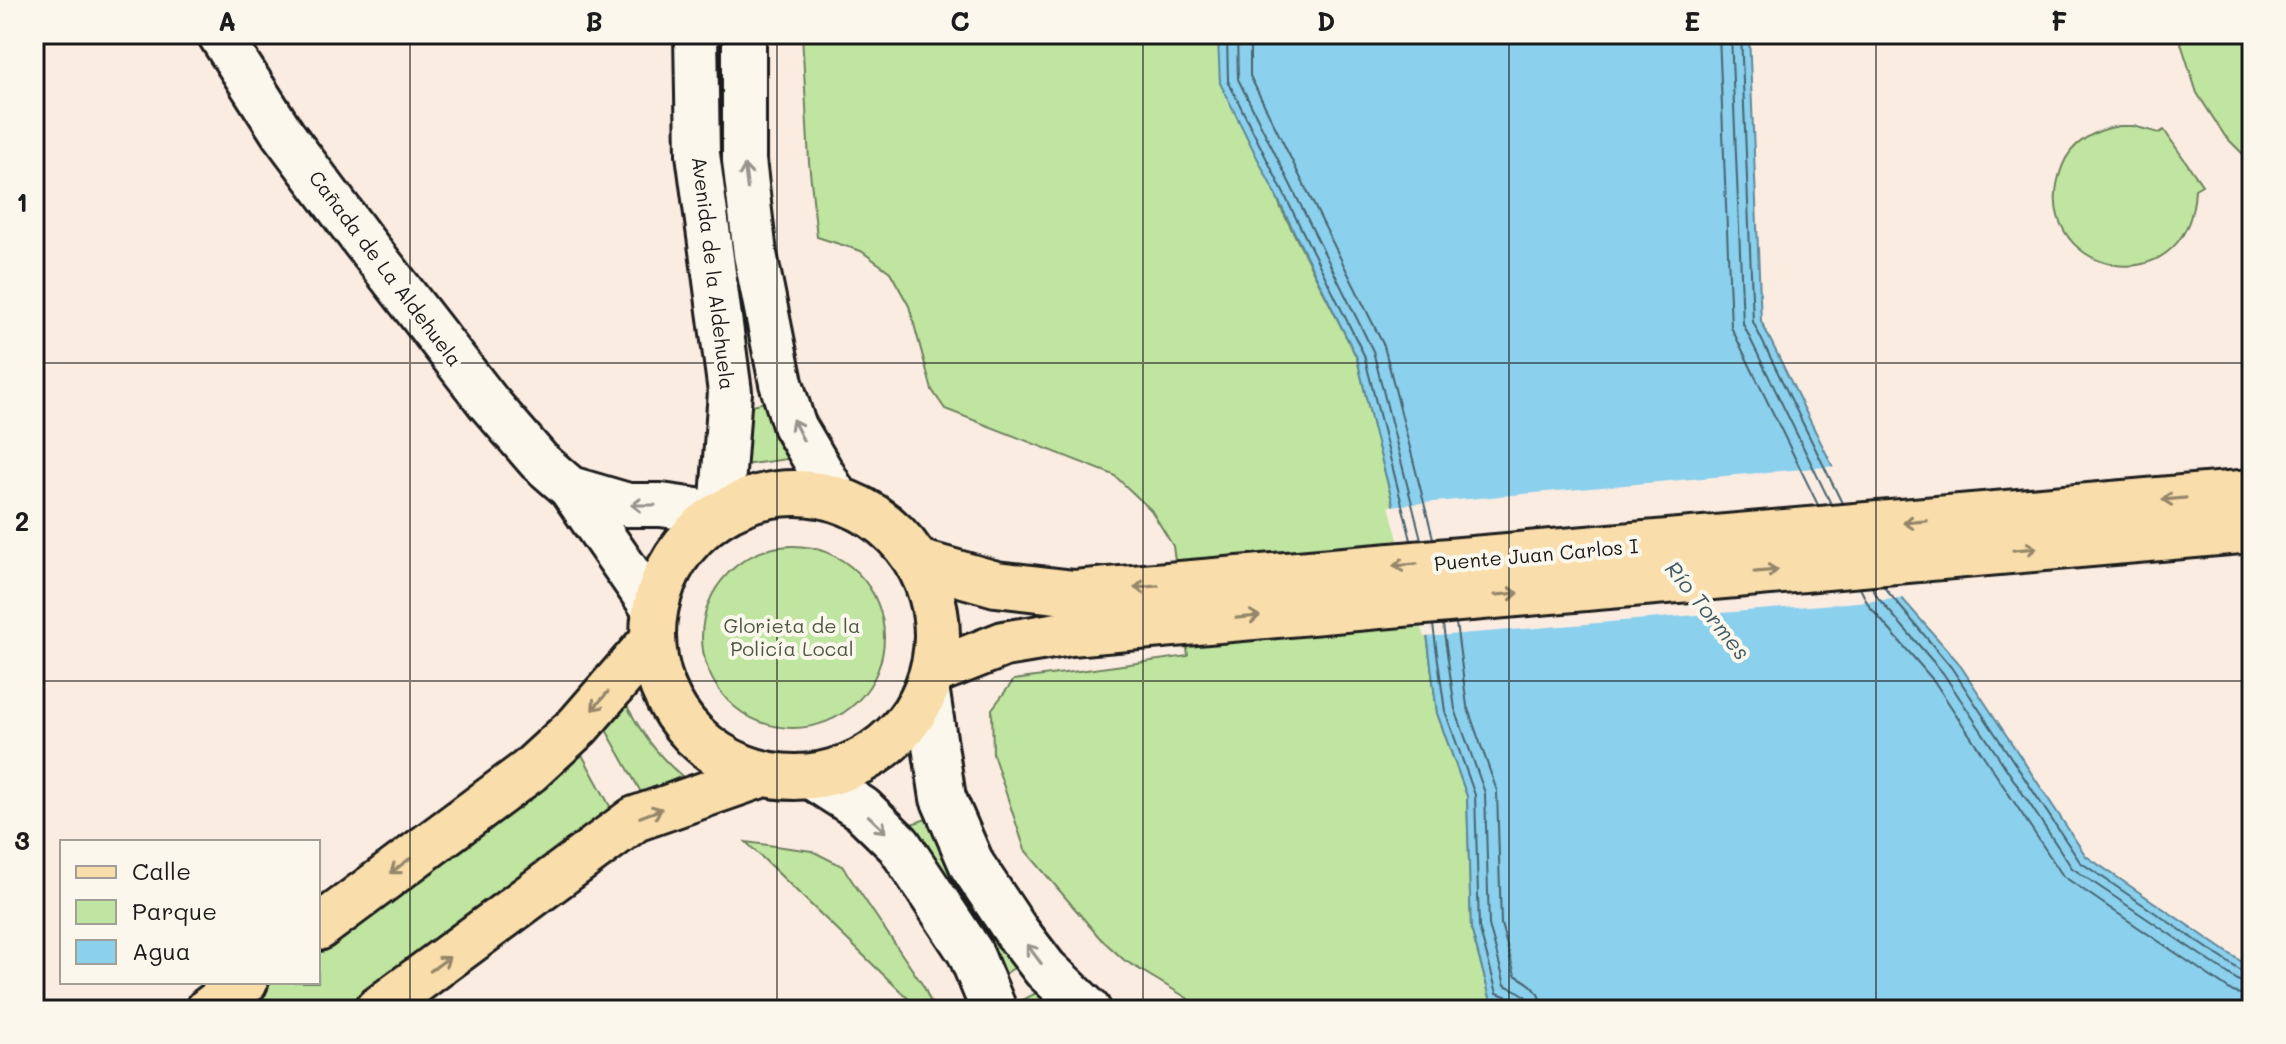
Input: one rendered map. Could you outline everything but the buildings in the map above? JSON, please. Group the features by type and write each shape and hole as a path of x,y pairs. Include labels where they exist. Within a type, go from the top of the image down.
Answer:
{"main road":[{"path":"320,927 529,771 578,726 652,625 673,559 719,512 758,496 798,492 837,498 869,512 897,535 918,562 933,597 938,635 930,682 943,798 972,865 1016,931 1045,969 1088,1010"},
{"name":"Puente Juan Carlos I","path":"918,562 996,584 1074,593 2252,492"},
{"name":"Puente Juan Carlos I","path":"930,682 1004,644 1070,633 2252,530"},
{"path":"652,625 667,701 706,749 761,775 788,779 814,778 861,764 900,734 930,682"},
{"path":"377,1010 635,819 761,775"},
{"path":"814,778 862,809 899,845 970,952 994,1010"},
{"path":"208,1010 242,984"}],"street":[{"name":"Cañada de La Aldehuela","path":"219,34 283,134 363,241 488,402 539,461 570,488 652,625"},
{"name":"Avenida de la Aldehuela","path":"696,34 698,154 730,392 719,512"},
{"path":"744,34 744,160 755,254 781,383 794,425 837,498"},
{"name":"Cañada de La Aldehuela","path":"570,488 628,505 661,505 719,512"}],"green space":[{"path":"802,34 1221,34 1218,39 1281,208 1357,358 1427,634 1437,713 1467,796 1471,928 1491,1001 1527,1010 1197,1010 1187,998 1124,960 1099,937 1025,850 993,754 992,709 1014,680 1188,656 1173,546 1151,510 1114,475 945,409 932,390 909,306 890,272 861,251 817,237 809,162"},
{"path":"2178,34 2252,34 2252,163 2225,136 2197,93"},
{"path":"2119,126 2133,126 2159,133 2164,130 2202,185 2195,189 2186,228 2166,253 2140,264 2112,264 2085,253 2065,233 2056,203 2062,167 2071,151 2093,134"},
{"path":"767,402 774,437 787,459 743,465 749,442 751,405"},
{"name":"Glorieta de la Policía Local","path":"793,546 811,547 828,553 858,572 877,602 883,619 883,655 877,672 858,702 828,721 811,727 793,728 775,727 758,721 728,702 709,672 703,655 702,637 703,619 709,602 728,572 758,553 775,547"},
{"path":"624,700 649,741 682,776 642,794 605,728"},
{"path":"580,751 612,810 343,1010 235,1010 269,984 320,984 320,946"},
{"path":"930,818 1018,965 1005,974 911,824"},
{"path":"746,842 812,851 842,866 924,987 934,1010 920,1010"},
{"path":"1040,991 1061,1010 1018,1010 1017,1003"}],"water":[{"name":"Río Tormes","path":"1221,34 1749,34 1761,321 1892,587 1958,662 2086,856 2252,969 2252,1010 1527,1010 1491,1001 1471,928 1467,796 1437,713 1427,634 1357,358 1220,83 1218,39"}],"pier":[{"path":"1837,466 1896,585 1907,598 1424,637 1389,506"}]}
